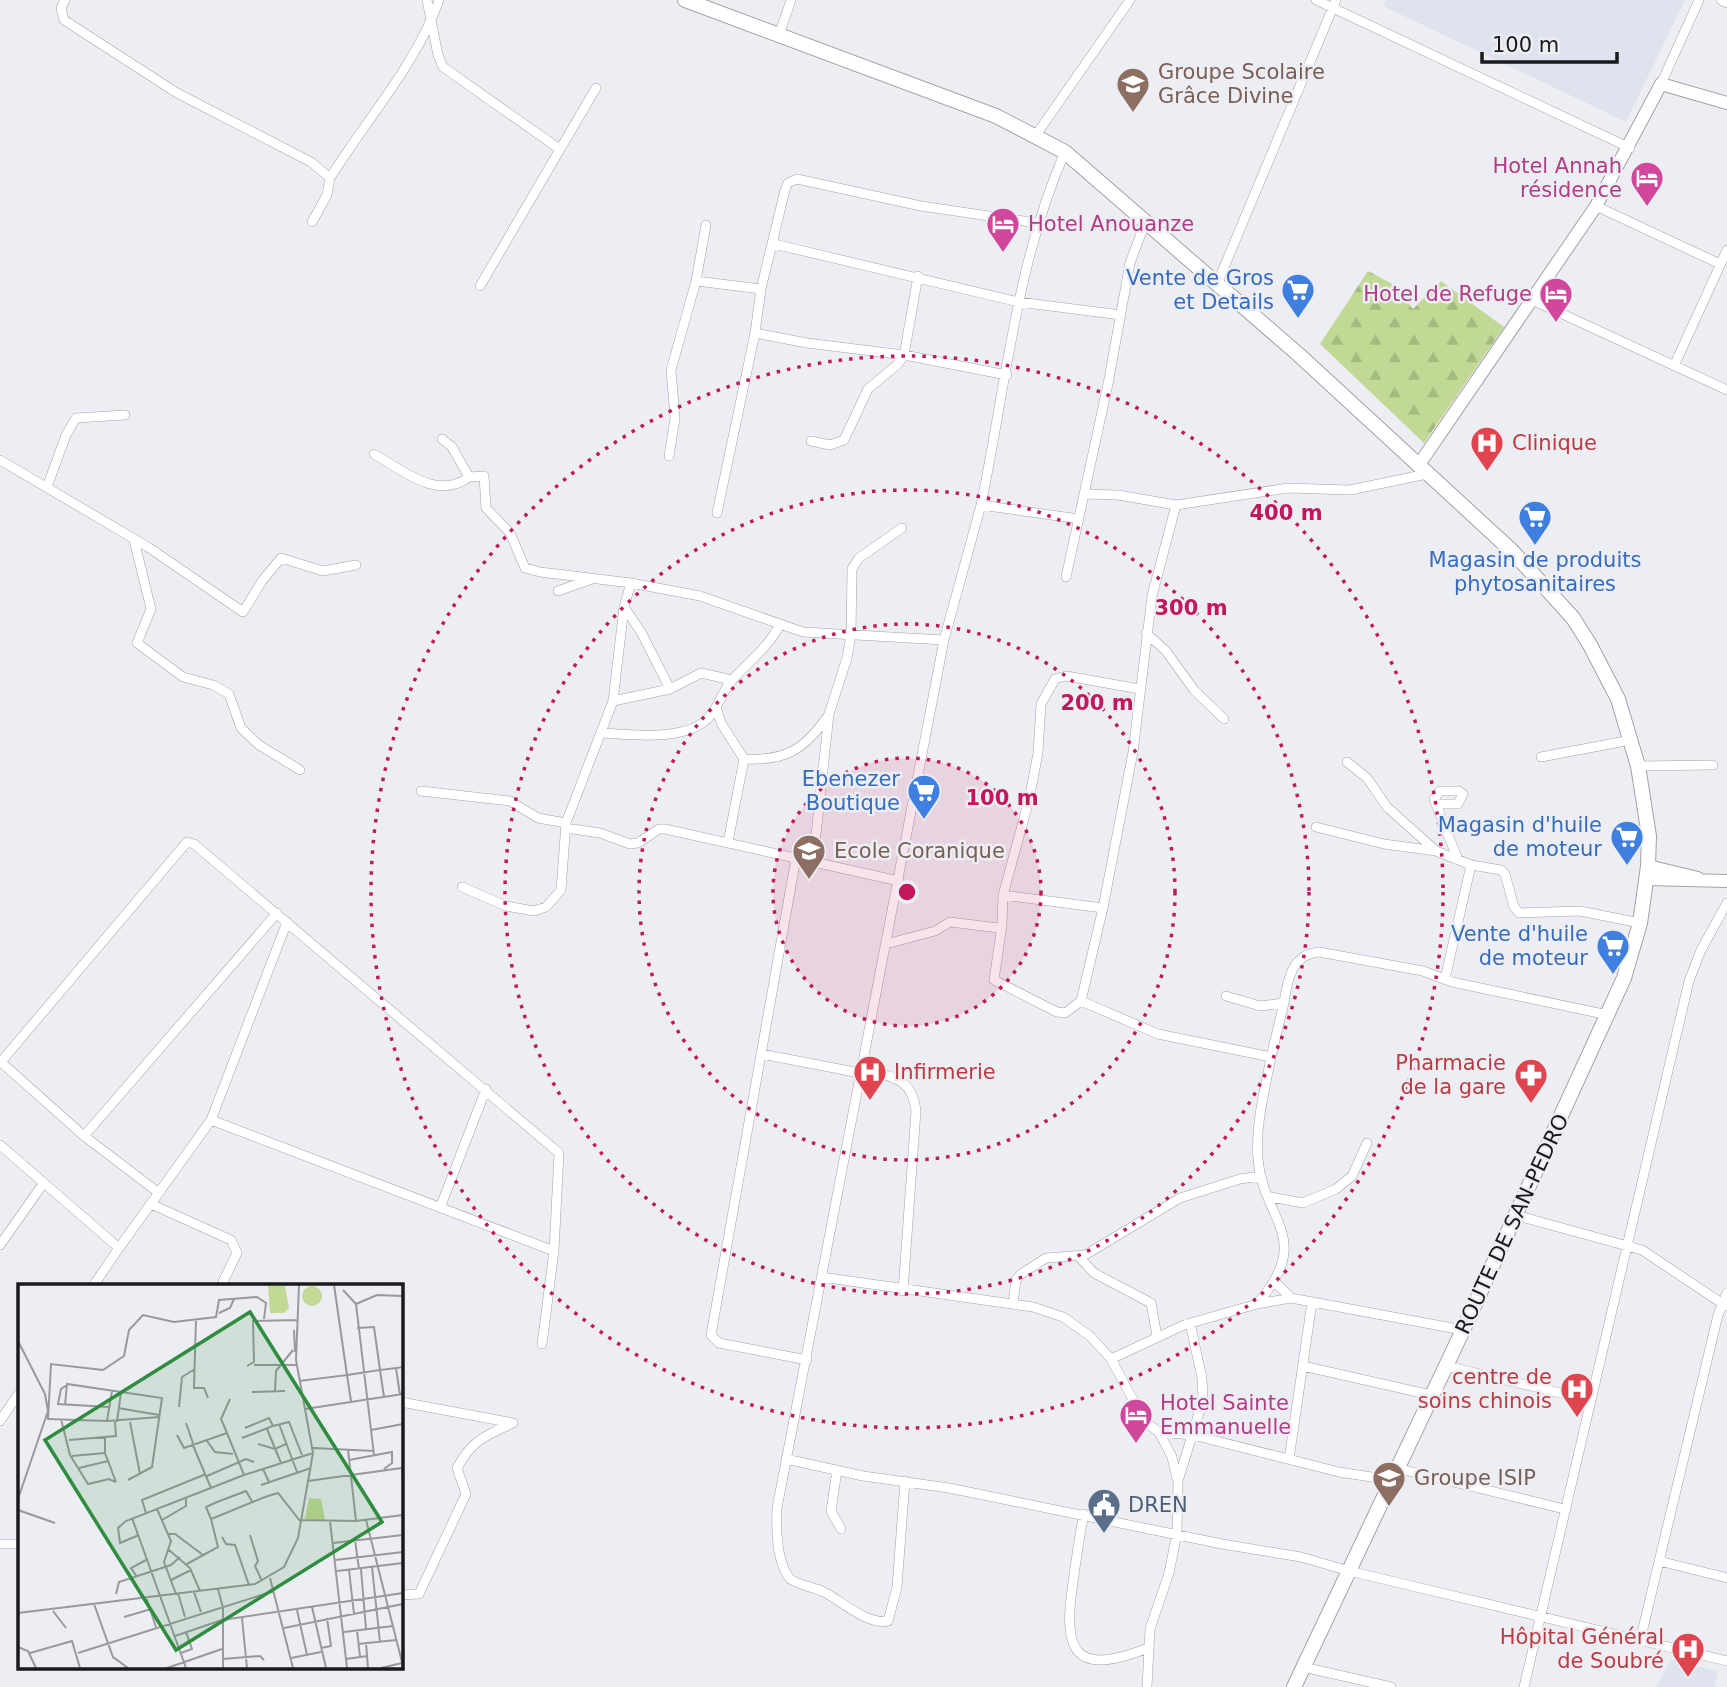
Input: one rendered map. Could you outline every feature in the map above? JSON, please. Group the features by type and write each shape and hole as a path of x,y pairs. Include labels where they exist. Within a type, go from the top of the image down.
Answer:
{"main road":[{"name":"ROUTE DE SAN-PEDRO","path":"685,0 955,100 1037,135 1065,152 1146,220 1512,551 1573,618 1618,699 1638,766 1649,836 1640,923 1624,978 1464,1330 1393,1474 1294,1687"}],"street":[{"path":"65,0 61,8 64,20 169,88 311,162 330,178"},
{"path":"427,0 443,67 558,148"},
{"path":"312,222 327,195 330,178 433,18 439,0"},
{"path":"779,35 791,0"},
{"path":"1037,135 1130,0"},
{"path":"1316,0 1334,4 1630,148"},
{"path":"1084,494 1118,495 1176,505 1288,488 1350,490 1423,470 1596,206 1630,148 1699,0"},
{"path":"1721,0 1727,3"},
{"path":"1217,284 1334,4"},
{"path":"1661,84 1727,103"},
{"path":"480,286 558,148 596,88"},
{"path":"905,1481 897,1587 892,1615 888,1621 882,1622 820,1590 797,1583 786,1573 776,1526 786,1459 944,640 981,505 1007,375 1018,302 1037,223 1065,152"},
{"path":"717,513 755,333 761,289 788,183 797,179 921,206 1037,223"},
{"path":"1596,206 1720,264"},
{"path":"1066,578 1130,263 1146,220"},
{"path":"669,457 675,418 671,370 696,281 706,225"},
{"path":"774,244 918,276 1018,302 1121,315"},
{"path":"1674,366 1727,250"},
{"path":"811,441 830,445 844,440 868,389 904,355 918,276"},
{"path":"696,281 761,289"},
{"path":"1532,300 1727,390"},
{"path":"755,333 904,355 1007,375"},
{"path":"47,487 66,435 76,418 125,415"},
{"path":"442,439 452,447 468,477"},
{"path":"374,454 434,485 453,487 468,477 484,476 486,508 513,537 525,568 700,596 803,632 944,640"},
{"path":"0,460 204,583 243,612 262,581 281,558 323,571 356,565"},
{"path":"981,505 1079,519"},
{"path":"1140,689 1066,676 1055,679 1048,687 1039,717 1038,753 1029,800 1003,895 1002,925 999,928 994,977 996,982 1057,1012 1065,1013 1081,1000 1103,908 1133,752 1152,596 1176,505"},
{"path":"813,862 829,714 847,658 851,635 852,569 868,551 902,528"},
{"path":"134,540 151,609 137,643 183,677 213,685 229,694 240,728 259,745 300,770"},
{"path":"558,591 593,578"},
{"path":"462,887 520,910 534,911 555,900 564,879 566,826 613,701 624,607 631,583"},
{"path":"624,607 641,632 670,690"},
{"path":"603,733 666,736 701,723 716,707 732,680 764,650 780,625"},
{"path":"1146,633 1167,652 1194,690 1224,719"},
{"path":"613,701 670,690 690,677 706,672 732,680"},
{"path":"716,707 721,723 744,759 728,842"},
{"path":"744,759 779,759 811,740 829,714"},
{"path":"1541,757 1631,740"},
{"path":"1347,762 1367,778 1387,807 1436,851"},
{"path":"1638,766 1713,765"},
{"path":"421,791 510,801 538,818 630,844 638,843 659,829 899,881"},
{"path":"1436,804 1457,857"},
{"path":"1317,827 1400,847 1436,851 1457,857 1471,865 1503,872 1514,907 1519,913 1580,911 1640,923"},
{"path":"159,1193 84,1136 0,1062 187,842 194,844 559,1153 554,1251 542,1344"},
{"path":"796,858 711,1335 719,1343 807,1360"},
{"path":"1445,979 1471,865"},
{"path":"1647,872 1727,881"},
{"path":"1003,895 1103,908"},
{"path":"1524,1687 1689,981 1701,950 1727,903"},
{"path":"84,1136 277,914"},
{"path":"94,1284 211,1120 287,922"},
{"path":"886,944 935,931 950,922 999,928"},
{"path":"1257,1304 1275,1282 1284,1234 1261,1176 1259,1124 1290,974 1297,962 1311,952 1327,952 1423,971 1445,979 1608,1015"},
{"path":"1226,996 1260,1006 1284,1003"},
{"path":"1081,1000 1158,1034 1271,1057"},
{"path":"761,1054 900,1080 909,1086 915,1096 903,1291"},
{"path":"440,1208 486,1090"},
{"path":"211,1120 554,1251"},
{"path":"1270,1196 1303,1203 1336,1189 1352,1176 1367,1143"},
{"path":"0,1145 119,1248"},
{"path":"1013,1304 1016,1280 1036,1263 1057,1256 1080,1257 1181,1198 1240,1179 1261,1176"},
{"path":"0,1245 43,1184"},
{"path":"152,1204 231,1240 237,1253 222,1284"},
{"path":"1516,1215 1626,1243 1648,1252 1724,1305"},
{"path":"1080,1257 1094,1273 1151,1303 1157,1336"},
{"path":"821,1277 903,1291 1013,1304 1063,1317 1090,1336 1111,1359 1145,1422 1159,1432 1172,1457 1178,1481 1177,1533 1148,1648 1147,1687"},
{"path":"1275,1282 1291,1297"},
{"path":"1640,1641 1727,1293"},
{"path":"1111,1359 1190,1323 1291,1297 1464,1330"},
{"path":"1289,1459 1312,1302"},
{"path":"1178,1481 1203,1399 1202,1378 1190,1323"},
{"path":"1303,1366 1431,1395"},
{"path":"1446,1366 1590,1400"},
{"path":"0,1421 18,1394"},
{"path":"402,1402 513,1423 480,1438 467,1449 457,1468 466,1494 462,1503 419,1594 402,1594"},
{"path":"1159,1432 1193,1435 1339,1472 1393,1474 1564,1509"},
{"path":"786,1459 1084,1514 1222,1544 1318,1560 1349,1571 1727,1661"},
{"path":"837,1470 831,1511 841,1529"},
{"path":"1084,1514 1067,1623 1074,1649 1084,1656 1097,1659 1128,1656 1148,1648"},
{"path":"0,1544 18,1544"},
{"path":"1659,1562 1727,1578"},
{"path":"1303,1667 1391,1687"}],"shaded area":[{"path":"1386,0 1685,0 1626,122 1383,6"},
{"name":"Hôpital Général de Soubré","path":"1671,1660 1718,1671 1714,1687 1656,1687"}],"green space":[{"path":"1368,271 1394,285 1413,309 1441,281 1504,327 1424,443 1320,344"}],"place":[{"name":"Groupe Scolaire Grâce Divine","path":"1133,114"},
{"name":"Hotel Annah résidence","path":"1647,208"},
{"name":"Hotel Anouanze","path":"1003,254"},
{"name":"Vente de Gros et Details","path":"1298,320"},
{"name":"Hotel de Refuge","path":"1556,324"},
{"name":"Clinique","path":"1487,473"},
{"name":"Magasin de produits phytosanitaires","path":"1535,547"},
{"name":"Ebenezer Boutique","path":"924,821"},
{"name":"Magasin d'huile de moteur","path":"1627,867"},
{"name":"Ecole Coranique","path":"809,881"},
{"name":"Vente d'huile de moteur","path":"1613,976"},
{"name":"Infirmerie","path":"870,1102"},
{"name":"Pharmacie de la gare","path":"1531,1105"},
{"name":"centre de soins chinois","path":"1577,1419"},
{"name":"Hotel Sainte Emmanuelle","path":"1136,1445"},
{"name":"Groupe ISIP","path":"1389,1508"},
{"name":"DREN","path":"1104,1535"},
{"name":"Hôpital Général de Soubré","path":"1688,1679"}]}
